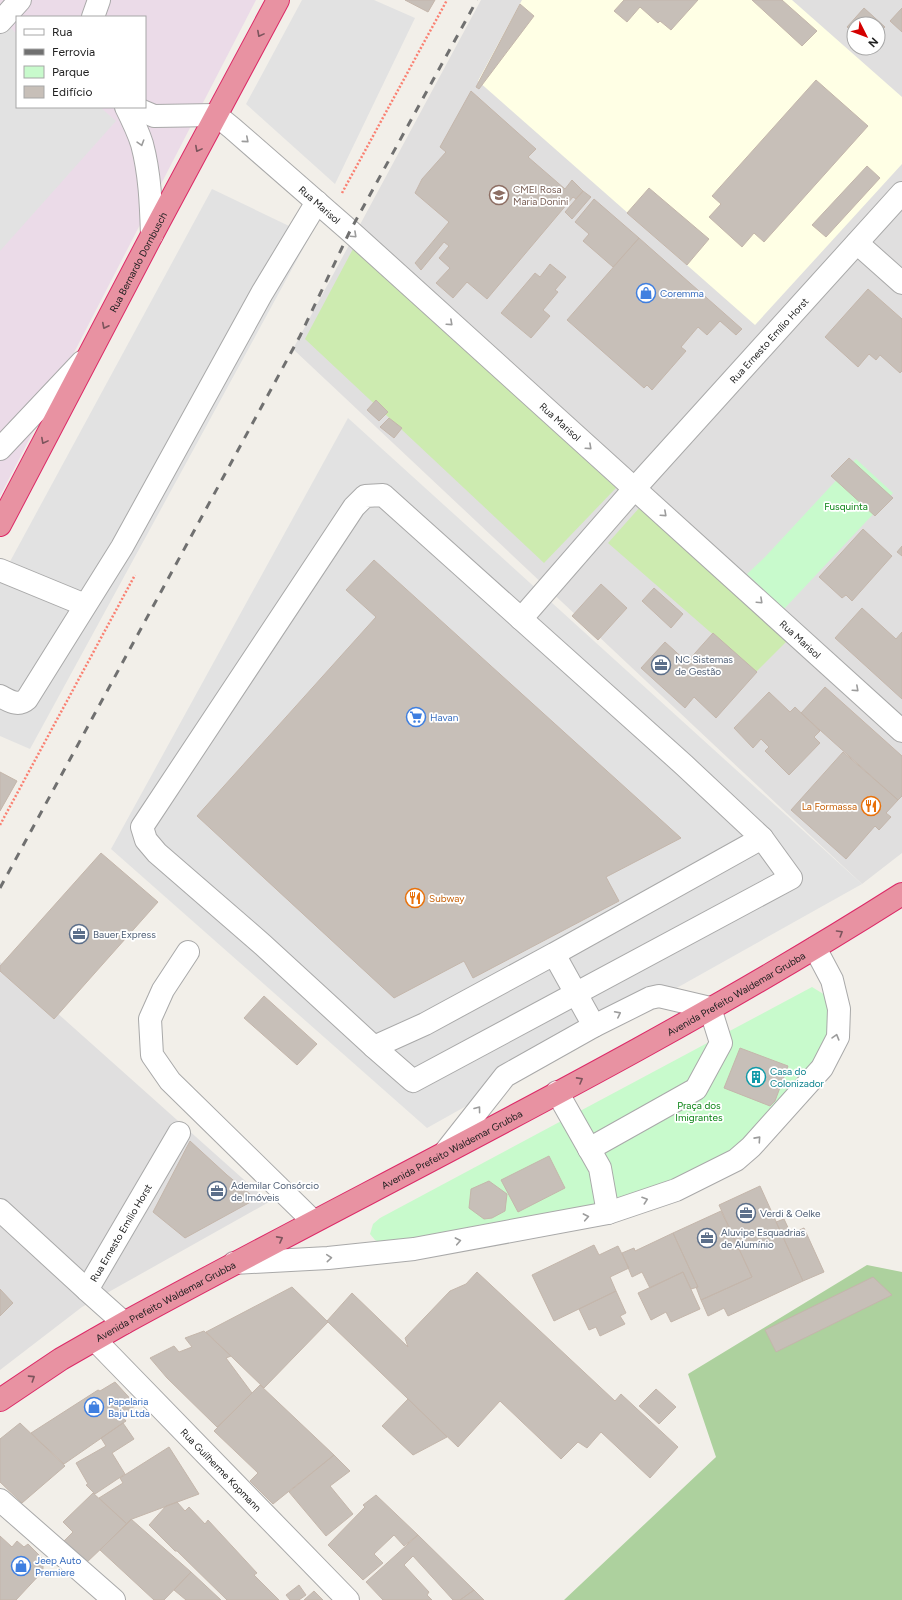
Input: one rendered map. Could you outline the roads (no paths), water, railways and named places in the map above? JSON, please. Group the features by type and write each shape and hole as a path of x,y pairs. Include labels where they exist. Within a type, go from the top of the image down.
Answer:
{"highway":[{"name":"Rua Bernardo Dornbusch","path":"0,525 152,235 278,0"},
{"name":"Avenida Prefeito Waldemar Grubba","path":"0,1400 28,1380 124,1323 557,1092 710,1008 815,948 902,894"}],"street":[{"path":"0,22 20,0"},
{"path":"92,16 99,0"},
{"path":"126,108 142,144 146,163 151,203 152,235"},
{"path":"135,108 154,116 216,115"},
{"name":"Rua Marisol","path":"216,115 318,202 902,731"},
{"name":"Rua Ernesto Emílio Horst","path":"521,619 635,488 902,193"},
{"path":"0,696 16,704 23,703 27,699 122,547 262,293 318,202"},
{"path":"857,243 902,283"},
{"path":"0,449 92,351"},
{"path":"383,495 762,838 791,878 413,1080 374,1047 263,945 157,853 146,840 142,827 350,514 365,496 383,495"},
{"path":"0,570 85,605"},
{"path":"374,1047 425,1024 762,838"},
{"path":"234,1263 328,1258 414,1249 608,1213 676,1190 736,1160 751,1147 822,1068 838,1037 839,1009 832,980 815,948"},
{"path":"188,952 163,990 150,1019 152,1055 170,1081 313,1221"},
{"path":"554,954 594,1026"},
{"path":"446,1151 504,1076 594,1026 650,998 659,996 710,1008 721,1043 696,1089 589,1149"},
{"path":"557,1092 600,1168 608,1213"},
{"name":"Rua Ernesto Emílio Horst","path":"124,1323 87,1290 179,1133"},
{"path":"0,1210 87,1290"},
{"name":"Rua Guilherme Kopmann","path":"95,1340 348,1600"},
{"path":"0,1500 114,1600"}],"railway":[{"path":"0,888 300,336 350,231 477,0"}],"place":[{"name":"CMEI Rosa Maria Donini","path":"499,195"},
{"name":"Coremma","path":"646,293"},
{"name":"NC Sistemas de Gestão","path":"661,665"},
{"name":"Havan","path":"416,717"},
{"name":"La Formassa","path":"871,806"},
{"name":"Subway","path":"415,898"},
{"name":"Bauer Express","path":"79,934"},
{"name":"Casa do Colonizador","path":"756,1077"},
{"name":"Ademilar Consórcio de Imóveis","path":"217,1191"},
{"name":"Verdi & Oelke","path":"746,1213"},
{"name":"Aluvipe Esquadrias de Alumínio","path":"707,1238"},
{"name":"Papelaria Baju Ltda","path":"94,1407"},
{"name":"Jeep Auto Premiere","path":"21,1566"}],"park label":[{"name":"Fusquinta","path":"846,506"},
{"name":"Praça dos Imigrantes","path":"699,1110"}]}
